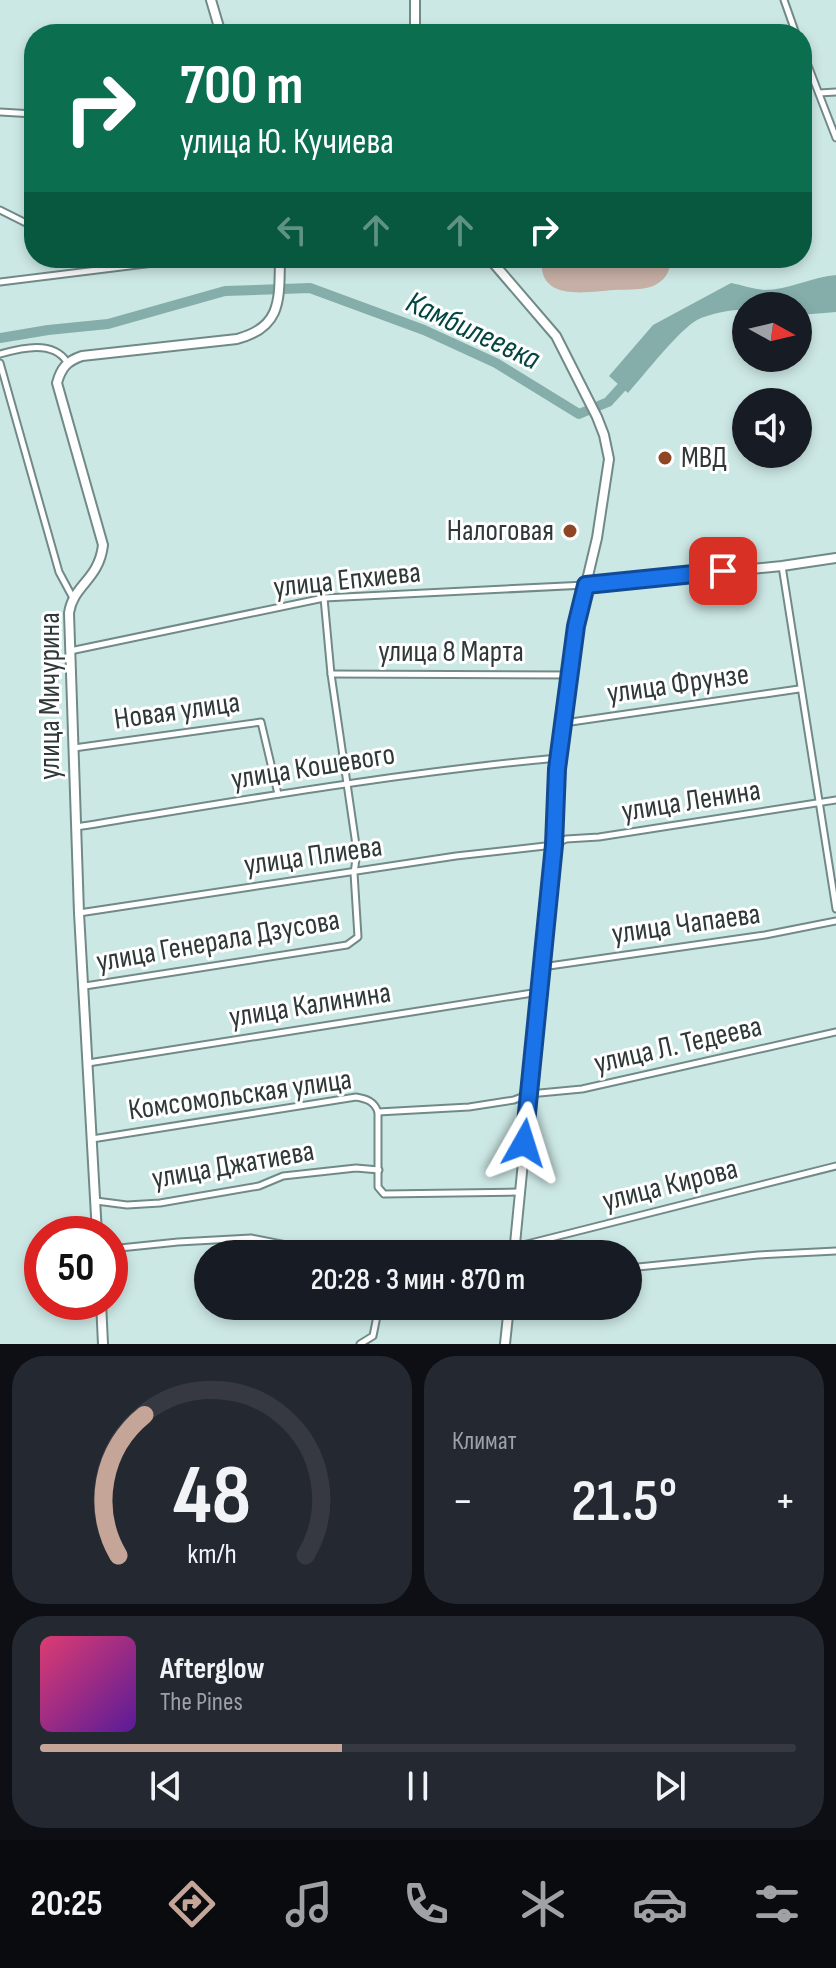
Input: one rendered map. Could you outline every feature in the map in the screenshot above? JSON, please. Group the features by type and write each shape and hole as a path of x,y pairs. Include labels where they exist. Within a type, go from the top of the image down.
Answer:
{"street":[{"path":"211,0 218,24"},
{"path":"415,0 415,24"},
{"path":"784,0 792,24"},
{"path":"812,75 836,138"},
{"path":"819,93 836,92"},
{"path":"0,112 24,113"},
{"path":"0,210 24,222"},
{"path":"0,282 113,268"},
{"path":"0,354 20,349 52,350 62,354 67,362 82,356 248,336 266,325 275,312 279,298 280,268"},
{"path":"498,268 556,336 597,417 609,459 597,538 576,626 558,758 554,845 515,1240"},
{"name":"улица Мичурина","path":"67,362 60,372 57,390 86,479 103,545 97,569 73,598 69,613 79,913 96,1216"},
{"path":"0,363 59,572 73,598"},
{"path":"586,585 836,558"},
{"path":"782,566 836,909"},
{"name":"улица Епхиева","path":"69,651 324,598 586,585"},
{"path":"324,598 331,674 357,852 354,873"},
{"name":"улица 8 Марта","path":"331,674 570,675"},
{"name":"улица Фрунзе","path":"564,723 799,689"},
{"name":"Новая улица","path":"73,748 261,722 278,794"},
{"name":"улица Кошевого","path":"76,827 348,782 449,768 558,758"},
{"name":"улица Ленина","path":"554,845 566,839 599,837 836,800"},
{"name":"улица Плиева","path":"79,913 456,856 554,845"},
{"name":"улица Генерала Дзусова","path":"85,986 355,942 358,937 354,873"},
{"name":"улица Чапаева","path":"542,967 765,935 836,921"},
{"name":"улица Калинина","path":"88,1063 539,992"},
{"name":"улица Л. Тедеева","path":"529,1094 582,1089 836,1032"},
{"name":"Комсомольская улица","path":"92,1139 356,1097 367,1099 378,1112 469,1107 514,1100 529,1094"},
{"path":"378,1112 378,1187 384,1194 519,1192"},
{"name":"улица Кирова","path":"556,1240 836,1166"},
{"name":"улица Джатиева","path":"96,1201 127,1205 160,1203 259,1186 283,1176 356,1168 379,1170"},
{"path":"225,1240 261,1240"},
{"path":"128,1248 194,1242"},
{"path":"642,1266 715,1258 836,1251"},
{"path":"102,1320 103,1344"},
{"path":"360,1344 373,1336 376,1320"},
{"path":"505,1344 508,1320"}],"shaded area":[{"path":"543,268 669,268 666,276 653,286 578,292 555,288 547,282"}],"water":[{"path":"836,275 836,312 812,314 812,292 732,292 732,310 697,320 690,325 628,393 609,376 653,325 731,283 773,289"}],"waterway":[{"name":"Камбилеевка","path":"0,338 108,324 225,291 310,288 424,330 496,363 579,414 608,402 630,378"}],"place":[{"name":"МВД","path":"665,458"},
{"name":"Налоговая","path":"570,531"}],"route":[{"path":"524,1143 554,845 557,769 576,626 586,585 723,571"}]}
